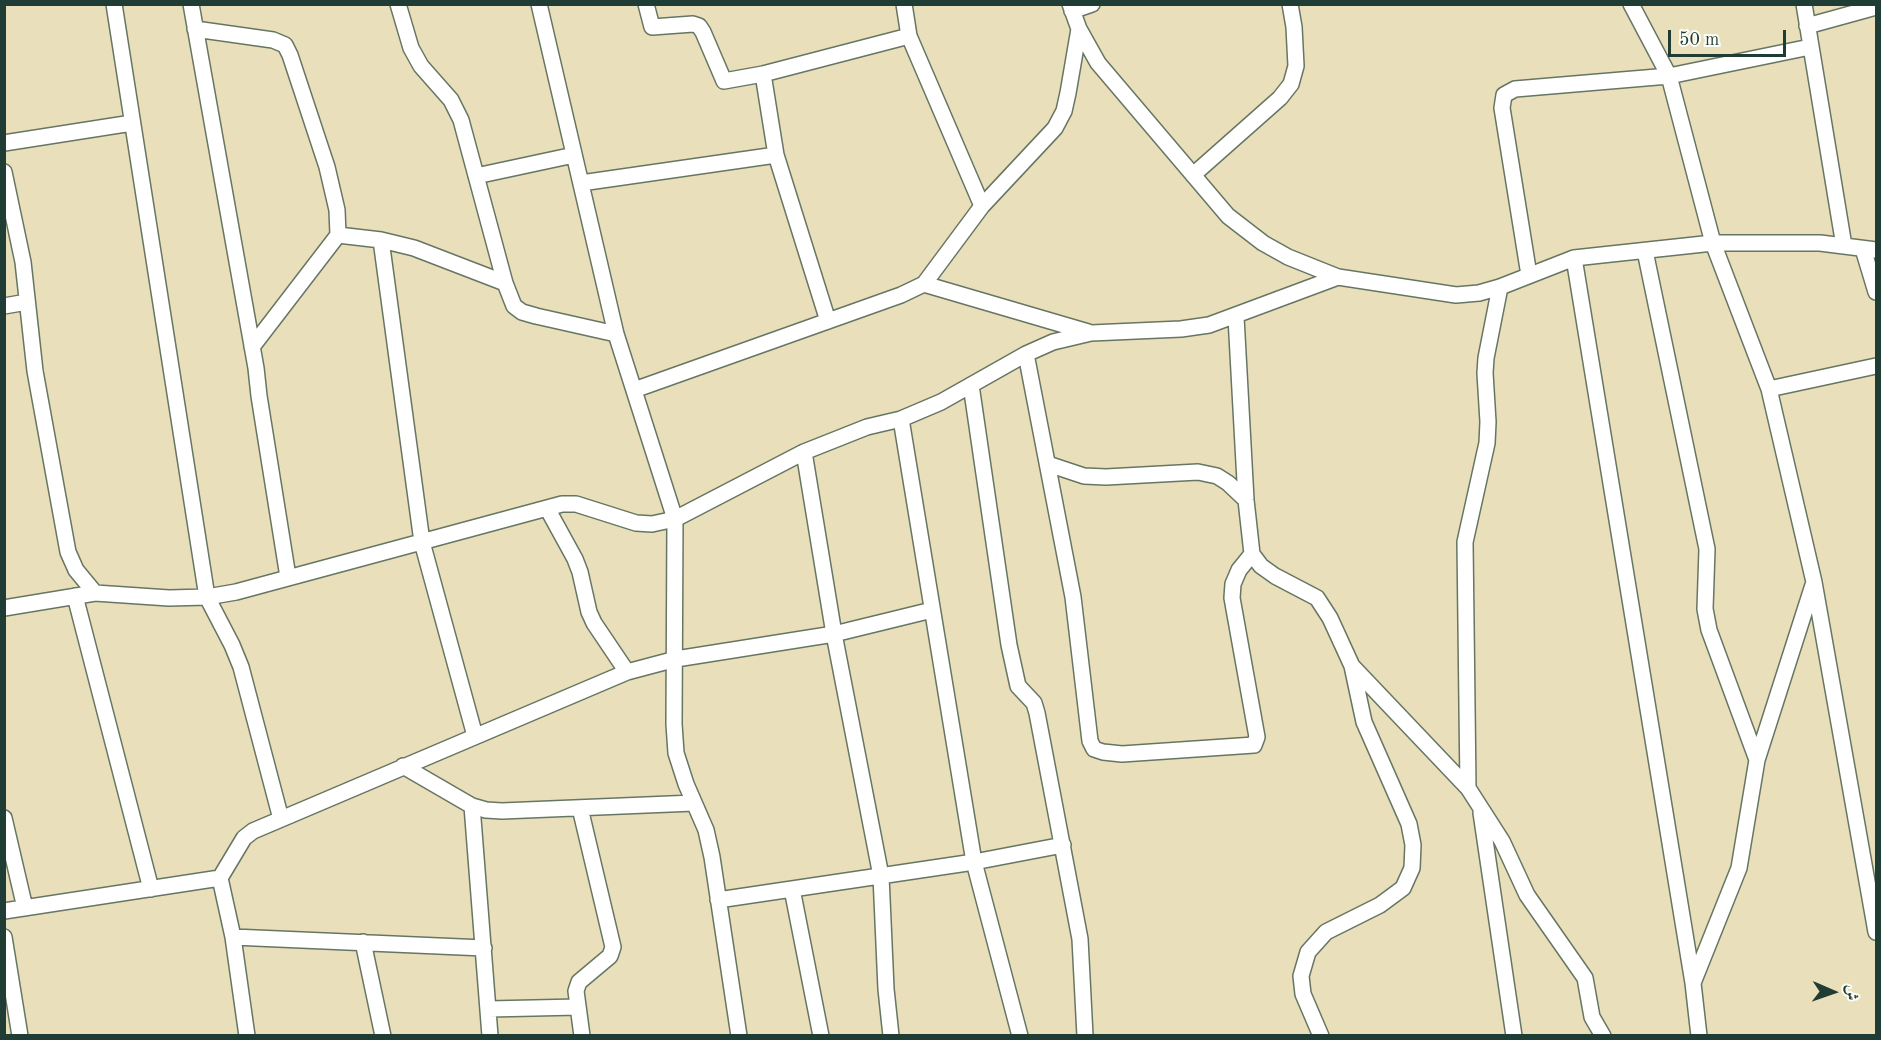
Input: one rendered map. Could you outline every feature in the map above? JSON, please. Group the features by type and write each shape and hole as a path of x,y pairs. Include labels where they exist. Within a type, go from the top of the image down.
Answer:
{"street":[{"path":"114,4 207,597 241,667 281,819"},
{"path":"191,4 252,347 288,577"},
{"path":"398,4 411,48 421,66 451,100 461,120 505,283 514,306 522,312 616,334"},
{"path":"539,4 616,334 675,519 674,724 676,753 706,830 739,1035"},
{"path":"646,4 652,27 693,24 699,26 704,32 724,81 763,74 909,36"},
{"path":"904,4 909,36 982,206"},
{"path":"1092,4 1071,8 1079,29 1098,63 1228,216 1263,243 1288,257 1338,277 1456,296 1500,287 1574,258 1713,243 1790,242 1870,249 1876,292"},
{"path":"1194,175 1280,98 1291,84 1296,66 1290,4"},
{"path":"1630,4 1669,76 1713,243 1769,390 1814,582 1876,932"},
{"path":"1804,4 1844,246"},
{"path":"1807,26 1872,7"},
{"path":"195,29 273,40 285,45 327,167 338,210 338,235 252,347"},
{"path":"634,390 901,296 924,284 982,206 1055,129 1064,111 1079,29"},
{"path":"1529,275 1502,108 1504,95 1515,89 1669,76 1810,47"},
{"path":"763,74 776,155 828,321"},
{"path":"4,142 132,123"},
{"path":"476,176 574,155"},
{"path":"581,183 776,155"},
{"path":"4,172 23,262 35,371 68,552 76,570 95,593"},
{"path":"338,235 381,240 414,248 505,283"},
{"path":"381,240 422,542 475,736"},
{"path":"1645,251 1707,549 1708,624 1757,760"},
{"path":"1574,258 1693,983 1699,1035"},
{"path":"4,608 95,593 170,598 207,597 236,592 562,504 576,504 636,523 652,524 675,519 804,452 867,427 900,419 941,402 1026,354 1053,342 1091,333 1181,329 1209,325 1236,317 1338,277"},
{"path":"924,284 1091,333"},
{"path":"1468,788 1466,542 1487,443 1486,358 1500,287"},
{"path":"4,306 27,302"},
{"path":"1236,317 1246,500 1252,554 1261,566 1275,576 1317,598 1330,618 1352,666 1364,722 1409,824 1413,845 1412,868 1402,888 1380,905 1326,932 1308,952 1301,976 1302,994 1321,1035"},
{"path":"1026,354 1073,597 1090,741 1094,749 1122,754 1254,745 1257,737 1232,598 1233,584 1239,570 1252,554"},
{"path":"1769,390 1876,366"},
{"path":"971,385 1009,645 1018,687 1034,703 1037,713 1080,939 1085,1035"},
{"path":"900,419 975,862 1020,1035"},
{"path":"804,452 834,634 881,876 886,989 891,1035"},
{"path":"1048,464 1083,476 1198,472 1217,476 1246,500"},
{"path":"547,508 575,559 594,623 627,672"},
{"path":"1693,983 1739,868 1757,760 1814,582"},
{"path":"75,596 152,889"},
{"path":"248,1034 233,937 220,878 244,838 253,831 627,672 676,659 834,634 932,610"},
{"path":"1352,666 1468,788 1502,841 1527,895 1585,978 1592,1017 1603,1035"},
{"path":"403,766 472,806 486,810 694,803"},
{"path":"472,806 490,1035"},
{"path":"1480,807 1514,1035"},
{"path":"580,808 613,947 610,956 579,982 576,992 582,1035"},
{"path":"4,818 25,908"},
{"path":"718,900 975,862 1063,845"},
{"path":"4,911 220,878"},
{"path":"792,889 821,1035"},
{"path":"4,937 20,1035"},
{"path":"233,937 484,948"},
{"path":"363,942 383,1035"},
{"path":"489,1009 578,1007"}]}
